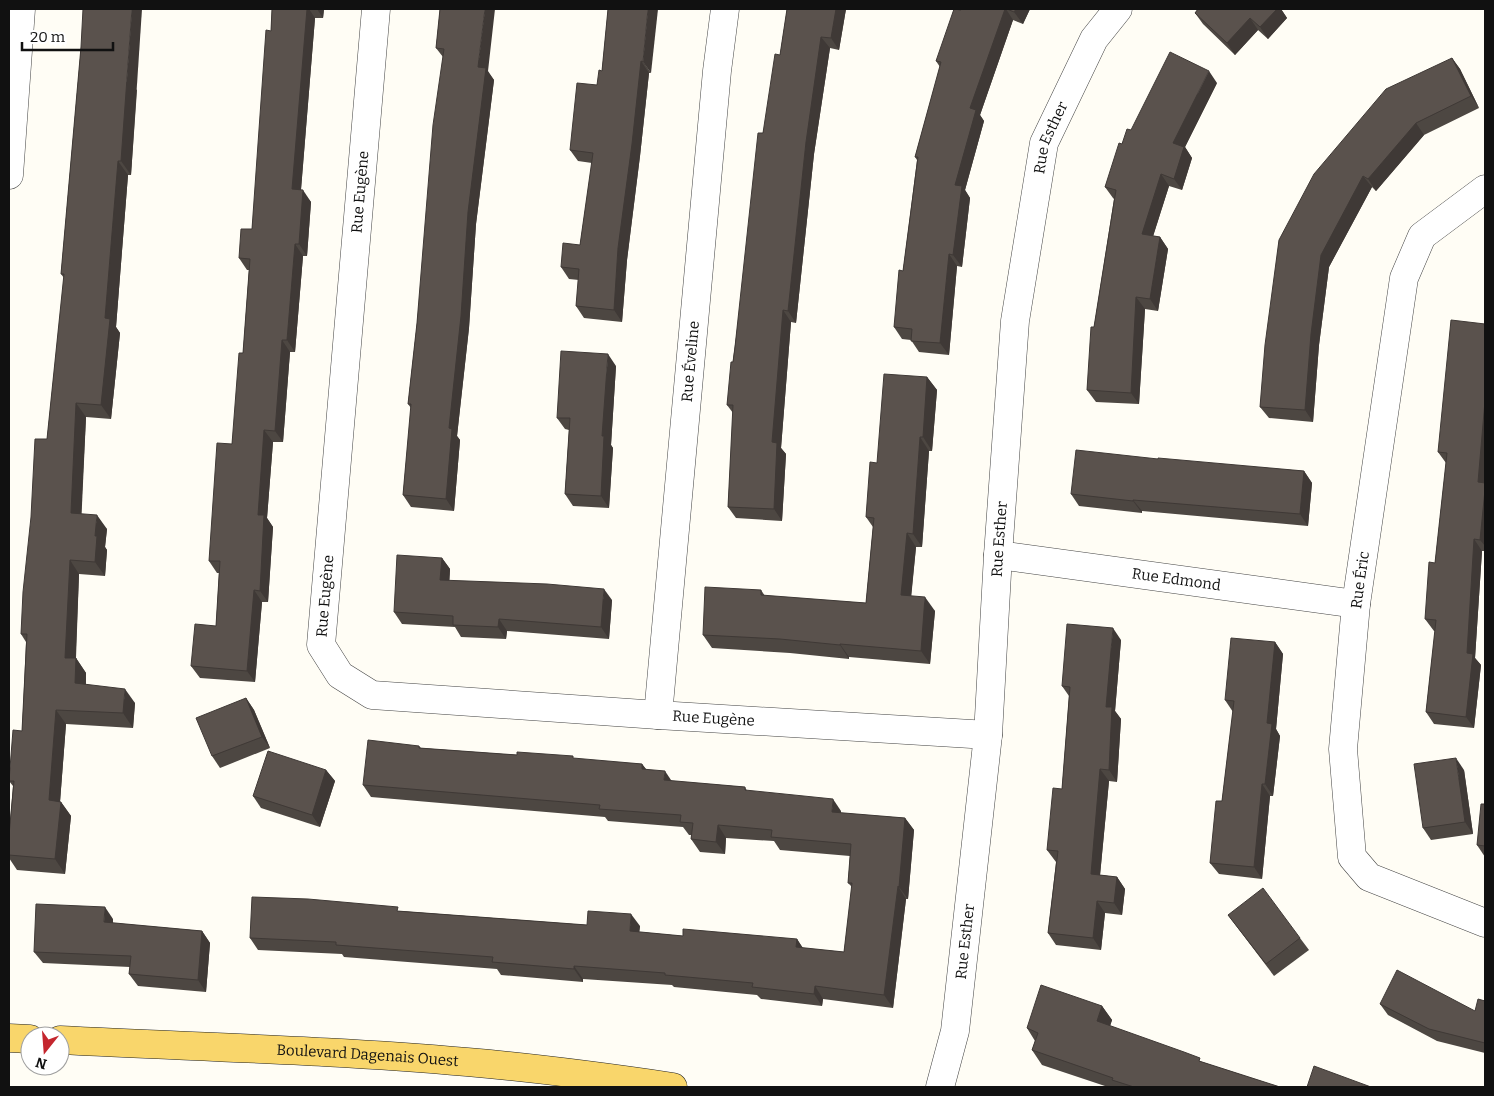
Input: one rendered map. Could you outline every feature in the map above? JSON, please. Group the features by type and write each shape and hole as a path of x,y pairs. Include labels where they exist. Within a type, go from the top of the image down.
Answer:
{"main road":[{"name":"Boulevard Dagenais Ouest","path":"70,1041 454,1060 576,1073 673,1087"}],"street":[{"path":"9,176 21,9"},
{"name":"Rue Eugène","path":"376,9 321,644 340,675 372,695 988,735"},
{"name":"Rue Éveline","path":"658,715 716,81 726,9"},
{"name":"Rue Esther","path":"940,1087 955,1031 988,735 998,555 1015,321 1044,143 1094,39 1118,9"},
{"name":"Rue Éric","path":"1485,189 1422,236 1404,278 1356,604 1343,748 1352,857 1369,877 1485,923"},
{"name":"Rue Edmond","path":"998,555 1356,604"}],"building":[{"path":"83,9 132,9 121,161 118,161 105,318 110,319 101,405 76,403 71,513 97,515 95,562 70,560 65,658 76,658 75,683 125,689 123,713 56,710 49,800 61,802 55,859 9,855 14,781 9,781 13,730 22,731 27,634 21,634 23,592 31,517 35,439 47,439 64,274 61,274"},
{"path":"272,9 307,9 292,189 303,190 299,244 295,244 287,340 282,340 275,431 264,430 258,515 264,515 260,591 254,590 247,671 191,666 195,624 216,626 220,561 209,561 217,443 232,444 239,353 243,353 250,259 239,258 241,229 252,229 266,30 271,31"},
{"path":"440,9 485,9 478,67 486,68 468,212 461,316 449,428 452,429 446,499 403,495 411,404 408,404 417,323 433,125 444,49 436,48"},
{"path":"608,9 648,9 643,62 641,61 618,248 614,310 576,306 579,269 561,267 563,243 580,245 593,153 570,150 577,83 597,85 599,70 602,71"},
{"path":"787,9 836,9 831,38 821,37 806,142 788,311 783,310 772,442 777,443 774,509 728,507 733,405 727,405 758,133 763,133 775,54 780,55"},
{"path":"954,9 1005,9 970,108 976,110 955,185 962,186 953,255 949,254 940,343 911,341 912,329 894,327 899,270 903,271 918,157 915,157 941,62 936,61"},
{"path":"1198,9 1277,9 1260,27 1250,18 1227,43 1195,13"},
{"path":"1170,52 1209,71 1173,143 1184,147 1174,179 1161,174 1142,234 1160,237 1150,299 1136,297 1131,393 1087,390 1091,327 1094,327 1116,190 1105,187 1119,143 1122,144 1127,129 1131,130"},
{"path":"1452,58 1471,96 1416,123 1368,179 1363,176 1321,255 1311,334 1305,410 1260,407 1265,345 1279,240 1314,174 1386,89"},
{"path":"1451,320 1485,324 1485,401 1478,482 1485,483 1485,490 1480,540 1474,539 1467,653 1473,654 1466,717 1426,712 1436,620 1425,619 1429,562 1435,563 1447,453 1438,452"},
{"path":"561,351 608,354 602,436 604,436 601,496 565,494 570,418 557,418"},
{"path":"884,374 927,377 923,437 920,437 913,534 907,533 901,595 925,597 921,651 780,639 703,635 705,587 761,590 761,595 866,603 874,518 866,517 870,462 877,463"},
{"path":"1076,450 1304,471 1300,514 1133,501 1071,494"},
{"path":"397,555 442,558 440,580 547,584 604,589 601,627 499,619 498,627 453,625 453,616 394,612"},
{"path":"1067,624 1113,628 1106,707 1112,707 1109,770 1100,769 1091,874 1117,877 1114,903 1097,901 1093,938 1048,933 1058,851 1047,850 1053,788 1062,789 1070,687 1062,686"},
{"path":"1231,638 1275,642 1267,723 1272,724 1265,784 1262,784 1254,867 1210,863 1216,801 1222,801 1234,701 1225,700"},
{"path":"246,698 262,737 212,756 196,718"},
{"path":"368,740 419,746 419,748 517,755 517,752 573,756 573,758 642,764 642,769 665,771 664,780 745,787 745,790 833,799 832,812 905,818 899,887 884,995 815,986 814,994 752,987 753,983 665,975 665,973 574,966 574,969 492,962 493,957 336,945 336,942 250,938 252,897 308,899 398,907 397,911 587,925 588,911 631,914 630,931 683,936 683,929 797,939 796,947 844,952 852,883 848,883 851,844 771,837 772,830 718,825 716,842 691,839 693,823 680,822 681,815 599,809 600,805 363,785"},
{"path":"268,751 326,770 312,815 253,796"},
{"path":"1456,758 1465,822 1423,828 1414,764"},
{"path":"1481,804 1485,804 1485,846 1477,845"},
{"path":"1263,888 1300,938 1266,964 1228,915"},
{"path":"36,904 105,907 104,922 202,931 198,980 129,974 131,956 34,952"},
{"path":"1397,970 1475,1011 1478,999 1485,1001 1485,1043 1429,1029 1380,1004"},
{"path":"1041,985 1102,1006 1097,1021 1200,1058 1199,1061 1280,1087 1134,1087 1032,1050 1038,1033 1027,1028"},
{"path":"1314,1066 1371,1087 1307,1087"}]}
